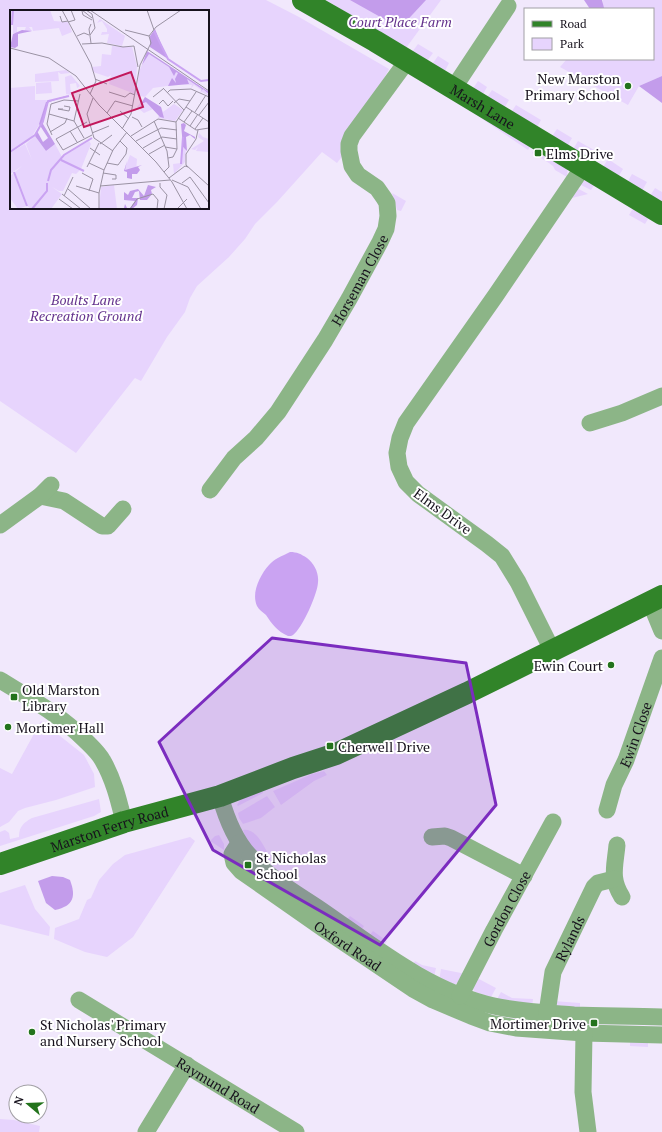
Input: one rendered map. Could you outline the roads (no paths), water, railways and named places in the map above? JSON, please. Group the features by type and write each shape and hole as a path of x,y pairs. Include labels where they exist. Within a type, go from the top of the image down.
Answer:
{"main road":[{"name":"Marsh Lane","path":"303,0 375,41 662,214"},
{"path":"220,796 343,750 468,693 656,599"},
{"name":"Marston Ferry Road","path":"0,864 124,822 220,796"}],"street":[{"path":"453,89 508,6"},
{"name":"Horseman Close","path":"210,490 234,458 256,438 278,412 325,340 380,242 388,222 387,203 382,193 354,171 350,159 349,144 352,136 407,61"},
{"name":"Elms Drive","path":"552,650 515,575 502,556 410,486 403,476 398,453 400,438 406,423 505,282 583,167"},
{"path":"590,423 662,396"},
{"path":"0,525 46,490 102,526 108,526 123,509"},
{"path":"656,599 662,631"},
{"name":"Ewin Close","path":"607,810 614,785 626,760 662,658"},
{"path":"0,680 54,713 72,727 95,750 103,760 112,781 124,822"},
{"name":"Oxford Road","path":"220,796 224,811 239,843 256,863 403,967 439,987 460,996 516,1028 584,1033 662,1035"},
{"name":"Gordon Close","path":"460,996 553,822"},
{"path":"432,837 445,836 451,838 524,876"},
{"name":"Oxford Road","path":"239,843 232,854 234,863 240,871 413,990 452,1008 492,1014 547,1013 662,1017"},
{"path":"617,845 614,879 616,888 622,897"},
{"name":"Rylands","path":"547,1013 553,972 594,887 598,883 614,879"},
{"name":"Raymund Road","path":"79,1000 296,1132"},
{"path":"584,1033 583,1092 588,1132"},
{"path":"146,1132 187,1065"}],"place":[{"name":"New Marston Primary School","path":"628,86"},
{"name":"Elms Drive","path":"538,153"},
{"name":"Ewin Court","path":"611,665"},
{"name":"Old Marston Library","path":"14,697"},
{"name":"Mortimer Hall","path":"8,727"},
{"name":"Cherwell Drive","path":"330,746"},
{"name":"St Nicholas School","path":"248,865"},
{"name":"Mortimer Drive","path":"594,1023"},
{"name":"St Nicholas' Primary and Nursery School","path":"32,1032"}],"park label":[{"name":"Court Place Farm","path":"400,21"},
{"name":"Boults Lane Recreation Ground","path":"86,308"}]}
